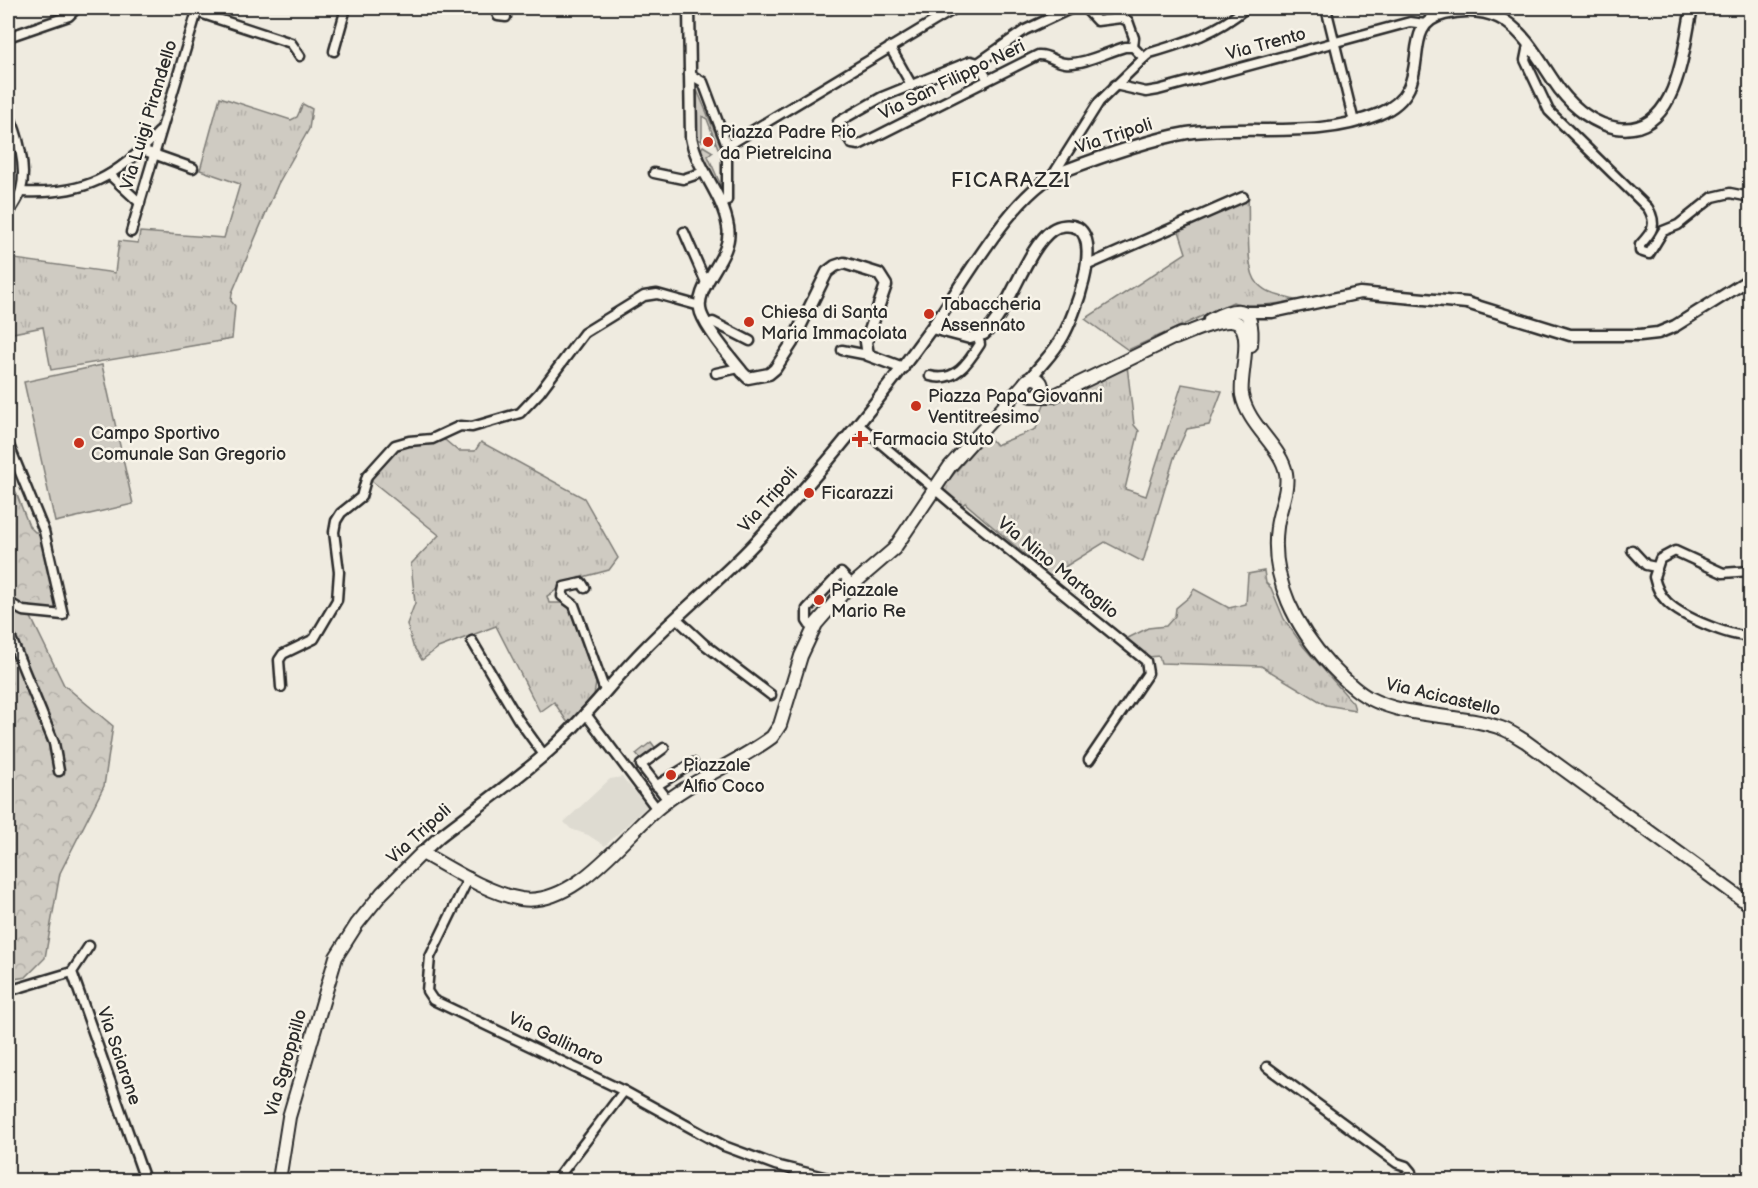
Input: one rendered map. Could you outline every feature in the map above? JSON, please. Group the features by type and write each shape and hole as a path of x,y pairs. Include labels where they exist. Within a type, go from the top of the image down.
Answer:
{"main road":[{"path":"422,853 469,877 523,899 543,899 556,895 584,877 668,800 772,737 780,725 801,656 813,630 830,608 853,585 894,549 950,466 1002,409 1020,395 1031,388 1048,397 1175,338 1230,309 1247,316 1252,344 1242,374"},
{"path":"1175,338 1224,320 1239,324 1245,339 1242,374"},
{"name":"Via Acicastello","path":"1242,374 1243,396 1251,418 1286,471 1287,483 1276,542 1280,582 1293,610 1320,652 1354,688 1385,705 1503,728 1526,741 1750,905"},
{"name":"Via Tripoli","path":"336,957 357,924 382,893 422,853"},
{"name":"Via Sgroppillo","path":"279,1180 289,1118 336,957"}],"street":[{"path":"8,37 69,16 77,8"},
{"path":"334,51 346,8"},
{"path":"495,8 498,16 506,17"},
{"path":"690,8 691,137 704,172 720,202 728,228 727,248 707,285 700,306 701,314 748,378 769,374 789,349 827,272 844,263 879,274 886,285 866,342 868,355"},
{"path":"726,146 956,8"},
{"path":"978,63 1025,30 1072,8"},
{"path":"1085,8 1097,21 1121,18 1128,21 1134,38 1133,47 1144,58"},
{"path":"1053,176 1099,102 1144,58 1150,53 1208,35 1228,23 1246,8"},
{"path":"1326,8 1354,122"},
{"path":"1429,16 1481,12 1510,25 1528,45 1562,93 1579,110 1609,126 1632,128 1653,119 1669,100 1677,76 1692,8"},
{"path":"198,10 291,43 300,56"},
{"name":"Via Luigi Pirandello","path":"131,232 198,10"},
{"name":"Via Trento","path":"1115,85 1146,92 1158,90 1429,16"},
{"name":"Via Tripoli","path":"422,853 439,837 544,755 676,618 753,546 859,425 903,369 1001,227 1029,194 1053,176 1186,134 1320,130 1377,115 1404,99 1410,89 1420,32 1429,16"},
{"path":"1528,45 1525,60 1549,111 1648,208 1654,224 1653,232 1640,245 1644,253 1649,254 1653,250 1663,231 1678,225 1713,197 1730,193 1750,196"},
{"name":"Via San Filippo Neri","path":"912,86 882,97 838,122 852,144 858,145 1038,55 1046,54 1059,62 1074,63 1125,46 1133,47"},
{"path":"890,47 912,86 971,61 978,63 988,80"},
{"path":"689,74 703,82 726,146 728,200"},
{"path":"8,114 22,173 21,192 8,215"},
{"path":"21,192 62,192 111,176 142,150 161,129"},
{"path":"142,150 194,168"},
{"path":"654,173 683,179 704,172"},
{"path":"111,176 140,204"},
{"path":"1088,265 1243,196"},
{"path":"932,328 962,337 978,337 988,331 1039,244 1052,230 1066,225 1082,232 1088,265 1064,336 1031,388"},
{"path":"684,231 707,285"},
{"path":"1190,333 1226,316 1247,316 1272,312 1360,293 1467,303 1570,334 1640,335 1658,333 1675,326 1750,279"},
{"path":"280,687 279,660 283,654 314,639 337,600 339,579 334,532 336,521 362,497 367,476 395,445 410,441 432,440 460,426 472,427 520,413 584,333 644,296 657,294 700,306"},
{"path":"708,324 713,322 750,341"},
{"path":"930,376 950,377 962,369 980,344 978,337"},
{"path":"842,350 868,355 903,369"},
{"path":"716,372 739,368"},
{"name":"Via Nino Martoglio","path":"859,425 1146,661 1148,673 1089,760"},
{"path":"8,443 44,531 63,615 23,611 8,602"},
{"path":"1632,550 1646,565 1656,567"},
{"path":"1750,571 1723,573 1675,551 1660,559 1654,577 1656,586 1672,606 1733,634 1750,636"},
{"path":"585,588 582,583 564,587 562,596 574,605 605,691"},
{"path":"676,618 704,644 771,695"},
{"path":"8,631 54,743 59,771"},
{"path":"472,641 518,719 544,755"},
{"path":"585,713 657,809"},
{"path":"664,748 641,765 668,800"},
{"path":"656,786 693,763"},
{"name":"Via Gallinaro","path":"469,877 430,957 426,991 433,1000 624,1091 735,1150 775,1165 836,1180"},
{"path":"8,991 72,972 89,946"},
{"name":"Via Sciarone","path":"72,972 145,1180"},
{"path":"1267,1067 1396,1163 1406,1166 1411,1172 1400,1180"},
{"path":"556,1180 624,1091"}],"shaded area":[{"path":"622,777 647,806 605,846 588,835 571,829 564,822 610,779"}],"green space":[{"path":"697,90 721,146 718,148 707,119 702,116 702,141 696,138"},
{"path":"220,97 291,120 297,117 303,104 312,109 309,129 278,184 232,293 231,301 235,306 232,339 51,370 43,327 8,334 8,258 115,273 119,241 138,243 140,232 224,238 240,184 200,170"},
{"path":"703,146 713,152 708,156 722,188 720,194 699,153"},
{"path":"1248,200 1248,244 1254,277 1258,284 1267,291 1298,301 1248,307 1233,302 1128,350 1085,319 1186,253 1179,231"},
{"name":"Campo Sportivo Comunale San Gregorio","path":"102,365 133,504 55,522 24,382"},
{"path":"1127,365 1134,425 1139,431 1125,489 1146,496 1182,384 1222,391 1209,425 1187,429 1174,458 1143,562 1105,542 1050,576 965,503 961,506 942,488 987,435 996,445 1036,429 1044,404"},
{"path":"445,440 458,451 475,451 481,442 584,498 618,558 609,570 572,580 547,596 549,603 561,603 570,608 596,683 594,695 568,723 554,702 540,712 496,626 438,648 422,660 413,646 407,624 415,603 411,564 439,535 368,478 400,445"},
{"path":"8,472 29,526 35,532 41,532 59,613 26,607 64,685 113,726 104,786 60,873 45,958 26,977 8,980"},
{"path":"1264,571 1266,583 1271,588 1284,619 1303,646 1353,703 1355,710 1326,705 1261,666 1161,663 1159,656 1148,657 1126,639 1148,628 1166,626 1175,616 1176,608 1189,597 1194,589 1229,608 1246,604 1248,574"},
{"path":"651,742 660,754 645,765 636,754"}],"place":[{"name":"Piazza Padre Pio da Pietrelcina","path":"708,142"},
{"name":"Tabaccheria Assennato","path":"929,314"},
{"name":"Chiesa di Santa Maria Immacolata","path":"749,322"},
{"name":"Piazza Papa Giovanni Ventitreesimo","path":"916,406"},
{"name":"Farmacia Stuto","path":"860,439"},
{"name":"Campo Sportivo Comunale San Gregorio","path":"79,443"},
{"name":"Ficarazzi","path":"809,493"},
{"name":"Piazzale Mario Re","path":"819,600"},
{"name":"Piazzale Alfio Coco","path":"671,775"}],"district":[{"name":"FICARAZZI","path":"1011,180"}]}
